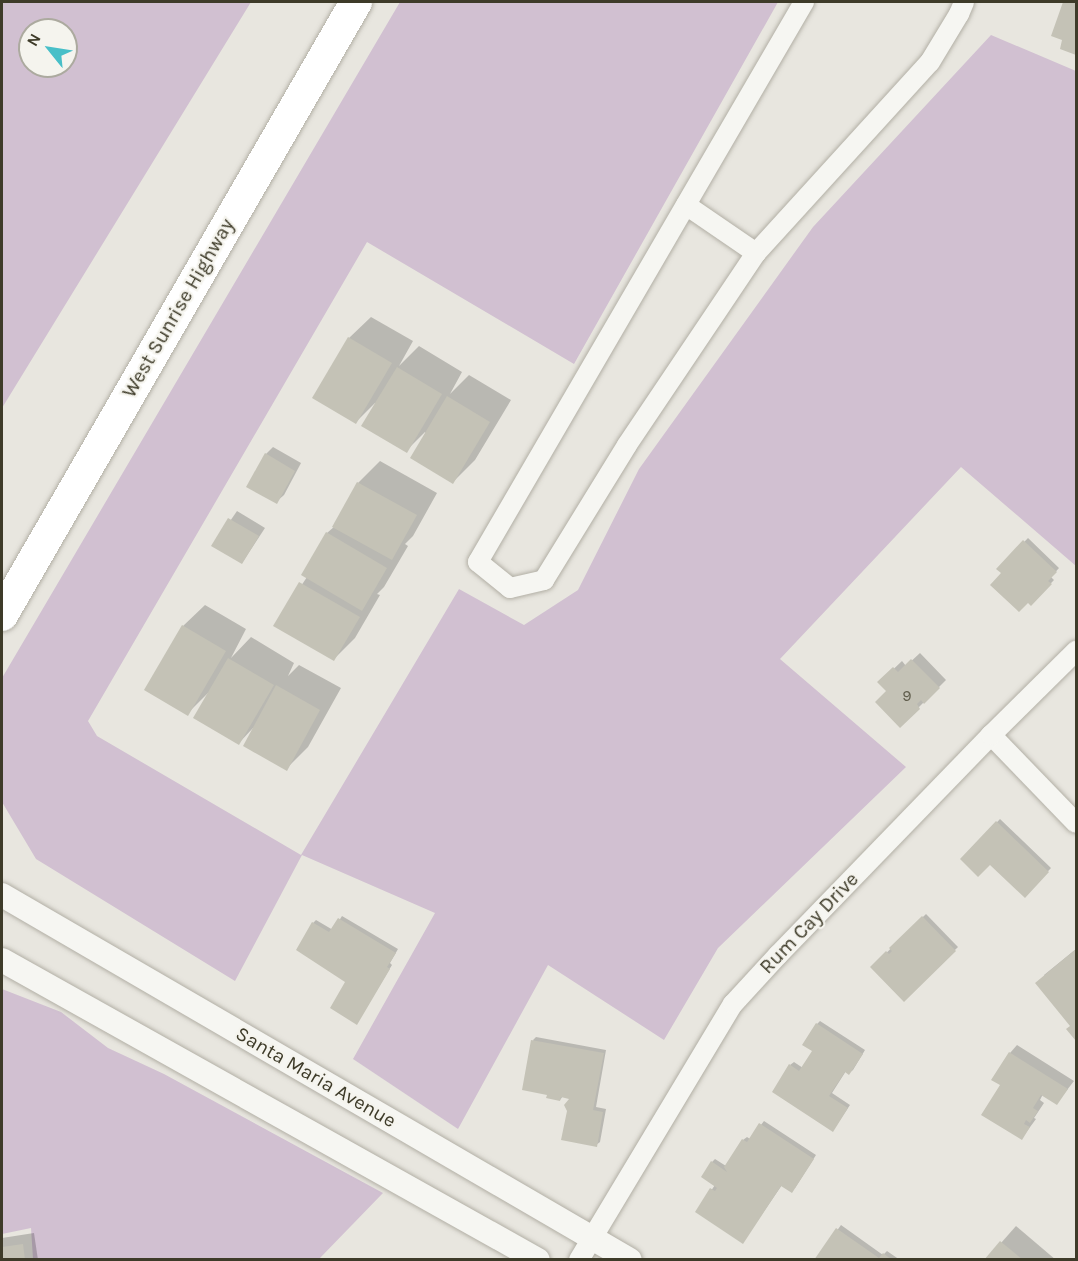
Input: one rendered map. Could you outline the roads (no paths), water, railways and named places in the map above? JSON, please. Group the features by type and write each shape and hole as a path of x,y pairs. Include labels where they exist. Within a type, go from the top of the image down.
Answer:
{"main road":[{"name":"West Sunrise Highway","path":"2,615 356,2"}],"street":[{"path":"804,2 478,562 510,588 544,580 627,445 756,253 930,62 960,14 964,2"},
{"path":"686,205 756,253"},
{"name":"Rum Cay Drive","path":"579,1260 733,1004 786,946 991,735 1077,651"},
{"path":"991,735 1077,823"},
{"name":"Santa Maria Avenue","path":"2,895 630,1260"},
{"path":"2,960 538,1260"}]}
